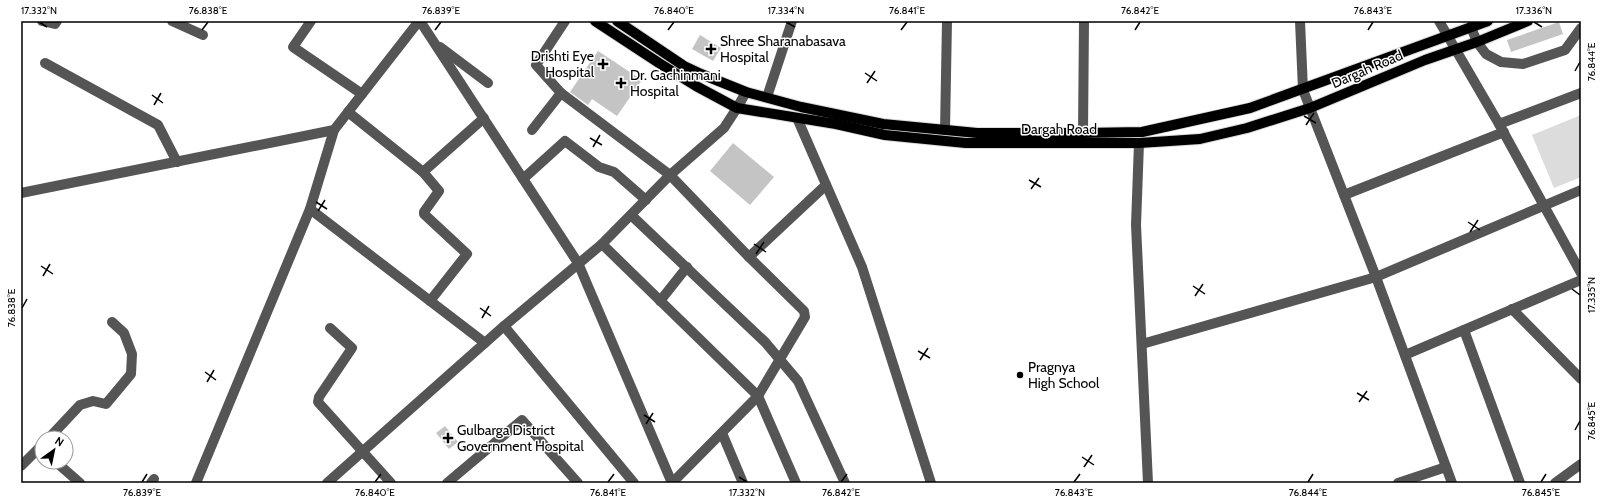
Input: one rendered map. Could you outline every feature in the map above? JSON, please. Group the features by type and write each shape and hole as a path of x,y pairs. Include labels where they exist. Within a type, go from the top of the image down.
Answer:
{"main road":[{"name":"Dargah Road","path":"595,21 659,64 737,108 885,135 966,143 1139,143 1200,139 1247,128 1310,108 1424,60 1477,42 1528,21"},
{"name":"Dargah Road","path":"618,21 684,66 746,92 801,107 883,124 977,133 1142,132 1250,108 1303,90 1447,35 1488,21"}],"street":[{"path":"42,21 52,24 57,21"},
{"path":"172,21 203,35"},
{"path":"311,21 293,47 362,94"},
{"path":"196,483 310,210 334,130 419,21 578,263 672,483 758,396 805,316 805,313 670,175 561,93 536,65 565,21"},
{"path":"767,97 792,21"},
{"path":"945,130 947,21"},
{"path":"1083,133 1084,21"},
{"path":"1300,21 1303,90 1376,277 1452,483"},
{"path":"1439,21 1501,128 1581,273"},
{"path":"1471,27 1477,42 1486,54 1501,62 1523,64 1565,50 1581,28"},
{"path":"434,42 488,83"},
{"path":"44,63 158,125 177,162"},
{"path":"327,483 504,326 602,244 670,175 724,128 746,92"},
{"path":"532,130 561,93"},
{"path":"1344,195 1581,93"},
{"path":"348,112 368,126 423,172 439,191 424,214 467,254 430,301"},
{"path":"423,172 484,118"},
{"path":"797,118 862,268 931,483"},
{"path":"21,193 334,130"},
{"path":"524,179 565,141 599,167 614,172 646,200"},
{"path":"1139,143 1136,225 1148,483"},
{"path":"749,256 826,185"},
{"path":"1142,344 1376,277 1581,190"},
{"path":"310,210 485,343"},
{"path":"631,215 766,342 798,381 845,483"},
{"path":"602,244 758,396 796,483"},
{"path":"660,301 687,267"},
{"path":"1405,355 1581,280"},
{"path":"1512,309 1581,379"},
{"path":"57,430 80,405 93,401 106,404 131,374 132,354 124,333 112,322"},
{"path":"504,326 634,483"},
{"path":"330,328 352,348 319,397 318,402 391,483"},
{"path":"1464,330 1520,483"},
{"path":"447,483 522,420 578,483"},
{"path":"722,433 743,483"},
{"path":"21,466 34,458"},
{"path":"1555,483 1581,464"},
{"path":"1398,483 1446,467"},
{"path":"65,470 80,483"}],"shaded area":[{"path":"1581,115 1581,177 1554,188 1532,135"}],"building":[{"path":"1559,22 1563,34 1511,52 1507,40"},
{"path":"700,35 721,48 713,61 692,49"},
{"path":"598,51 642,80 617,116 592,99 588,105 570,92"},
{"path":"733,143 774,177 750,205 710,171"},
{"path":"445,426 458,442 449,449 436,433"}],"place":[{"name":"Shree Sharanabasava Hospital","path":"711,49"},
{"name":"Drishti Eye Hospital","path":"603,64"},
{"name":"Dr. Gachinmani Hospital","path":"621,83"},
{"name":"Pragnya High School","path":"1020,375"},
{"name":"Gulbarga District Government Hospital","path":"448,438"}]}
